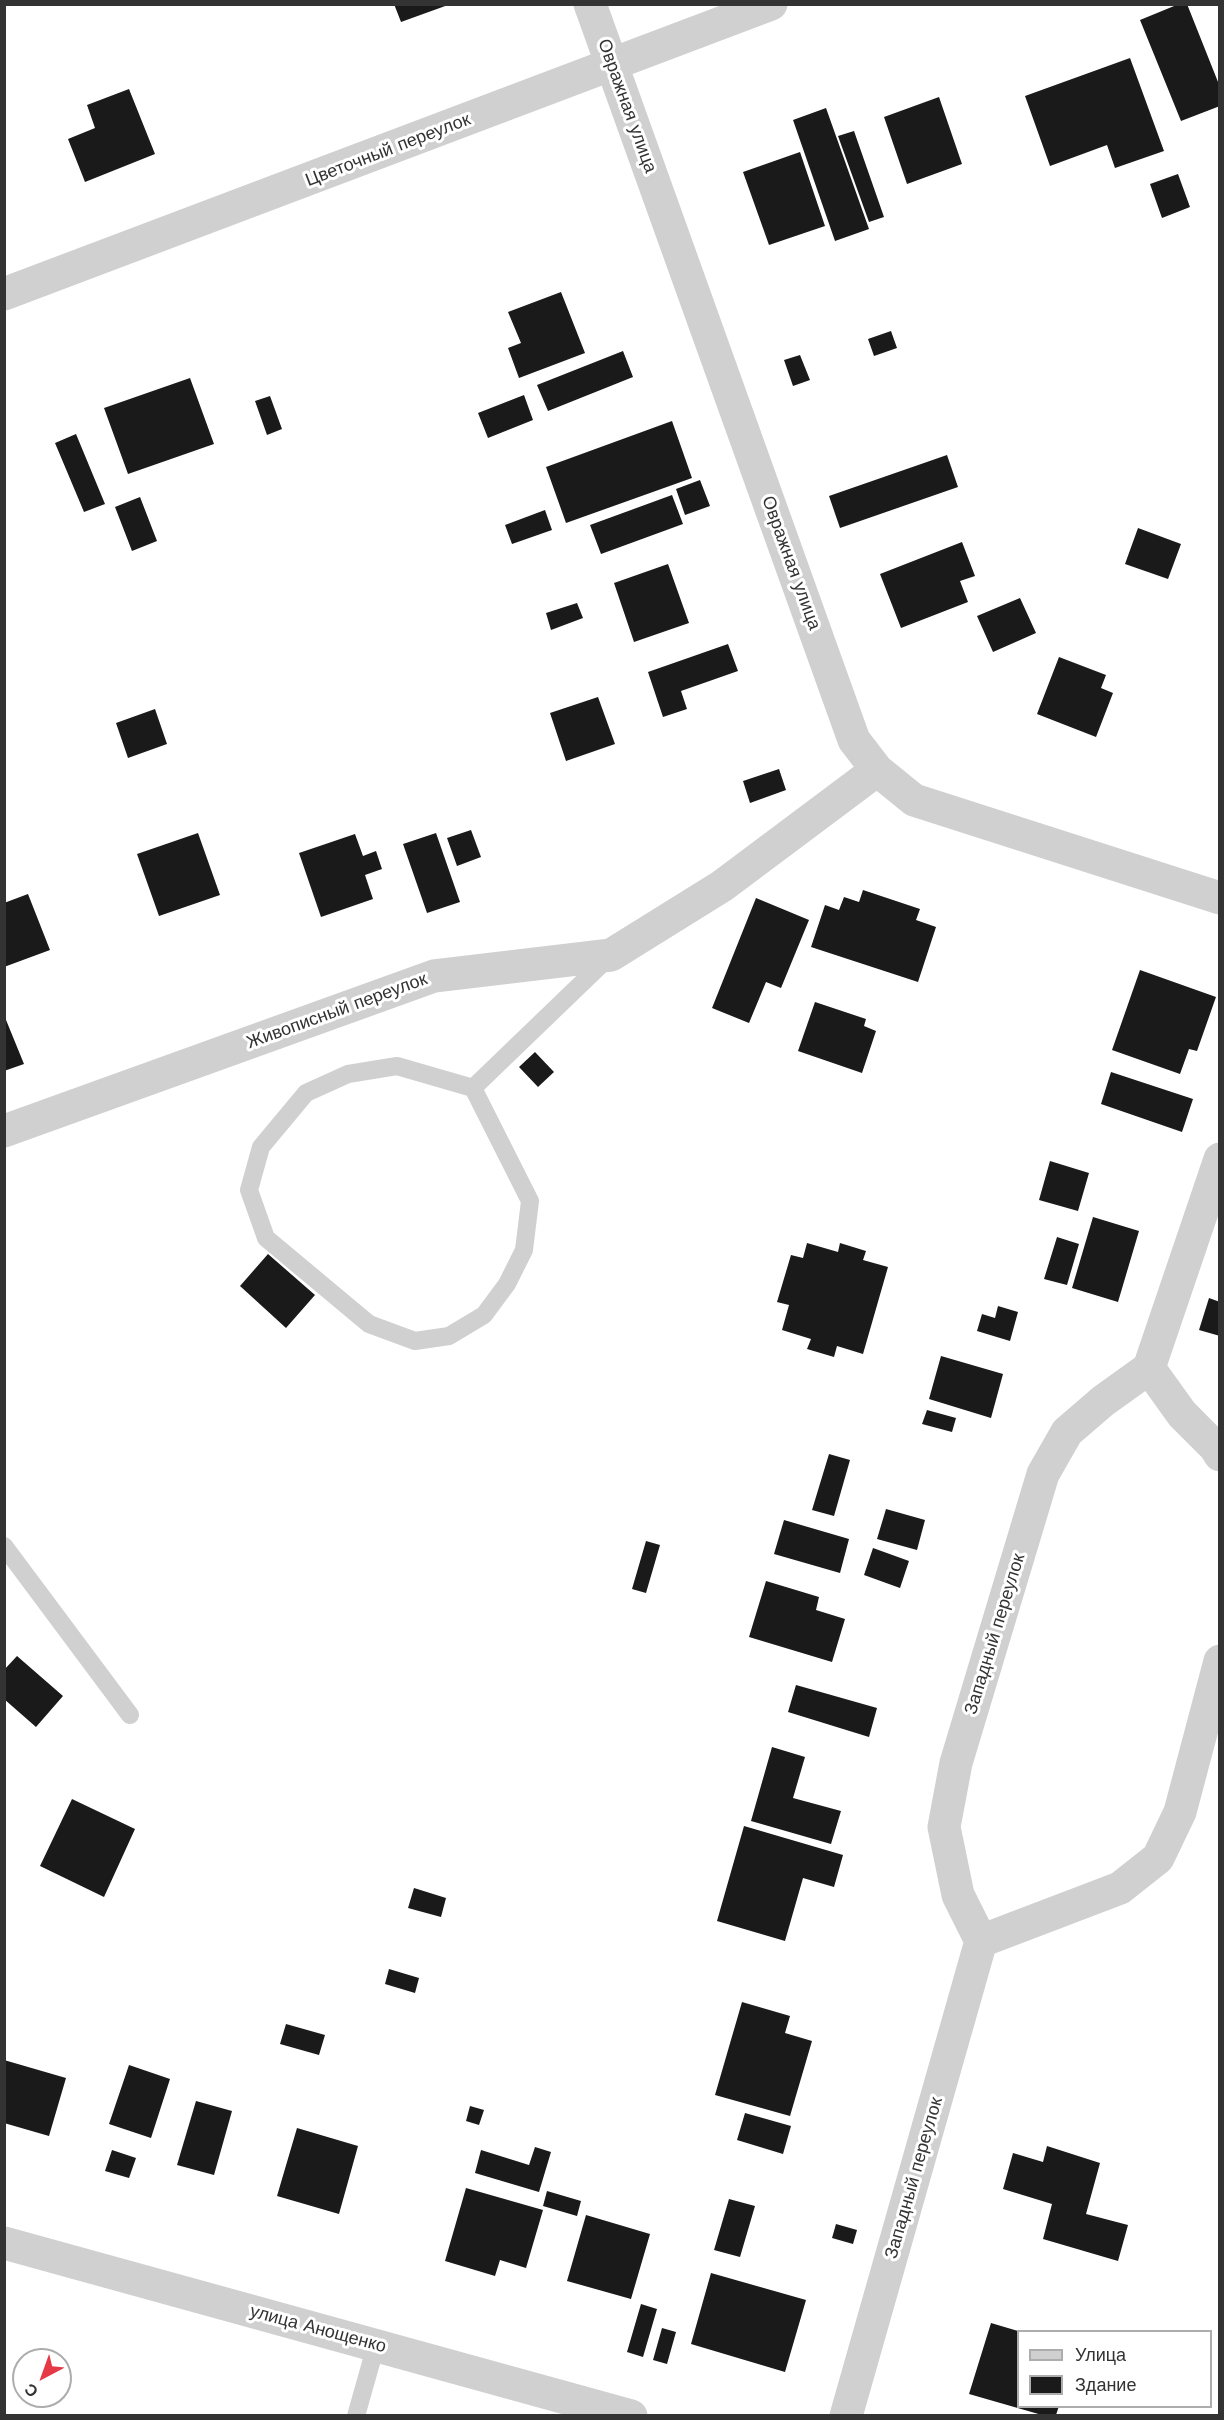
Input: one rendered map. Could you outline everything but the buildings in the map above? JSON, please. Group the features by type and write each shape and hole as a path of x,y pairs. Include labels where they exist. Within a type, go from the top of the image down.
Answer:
{"street":[{"name":"Овражная улица","path":"590,4 854,740 878,770 914,800 1220,898"},
{"name":"Цветочный переулок","path":"4,294 613,66 771,4"},
{"name":"Живописный переулок","path":"4,1131 434,976 611,955 722,886 878,770"},
{"path":"1220,1159 1149,1368 1182,1414 1220,1455"},
{"name":"Западный переулок","path":"846,2415 981,1941 958,1895 944,1827 960,1752 1043,1474 1067,1432 1103,1401 1149,1368"},
{"path":"981,1941 1120,1888 1158,1858 1180,1812 1220,1661"},
{"name":"улица Анощенко","path":"4,2243 631,2415"}],"lane":[{"path":"473,1088 611,955"},
{"path":"396,1066 473,1088 530,1201 525,1250 507,1284 484,1315 448,1336 415,1341 369,1324 266,1238 249,1190 261,1147 306,1093 348,1074 396,1066"},
{"path":"4,1546 130,1715"},
{"path":"356,2415 376,2345"}]}
